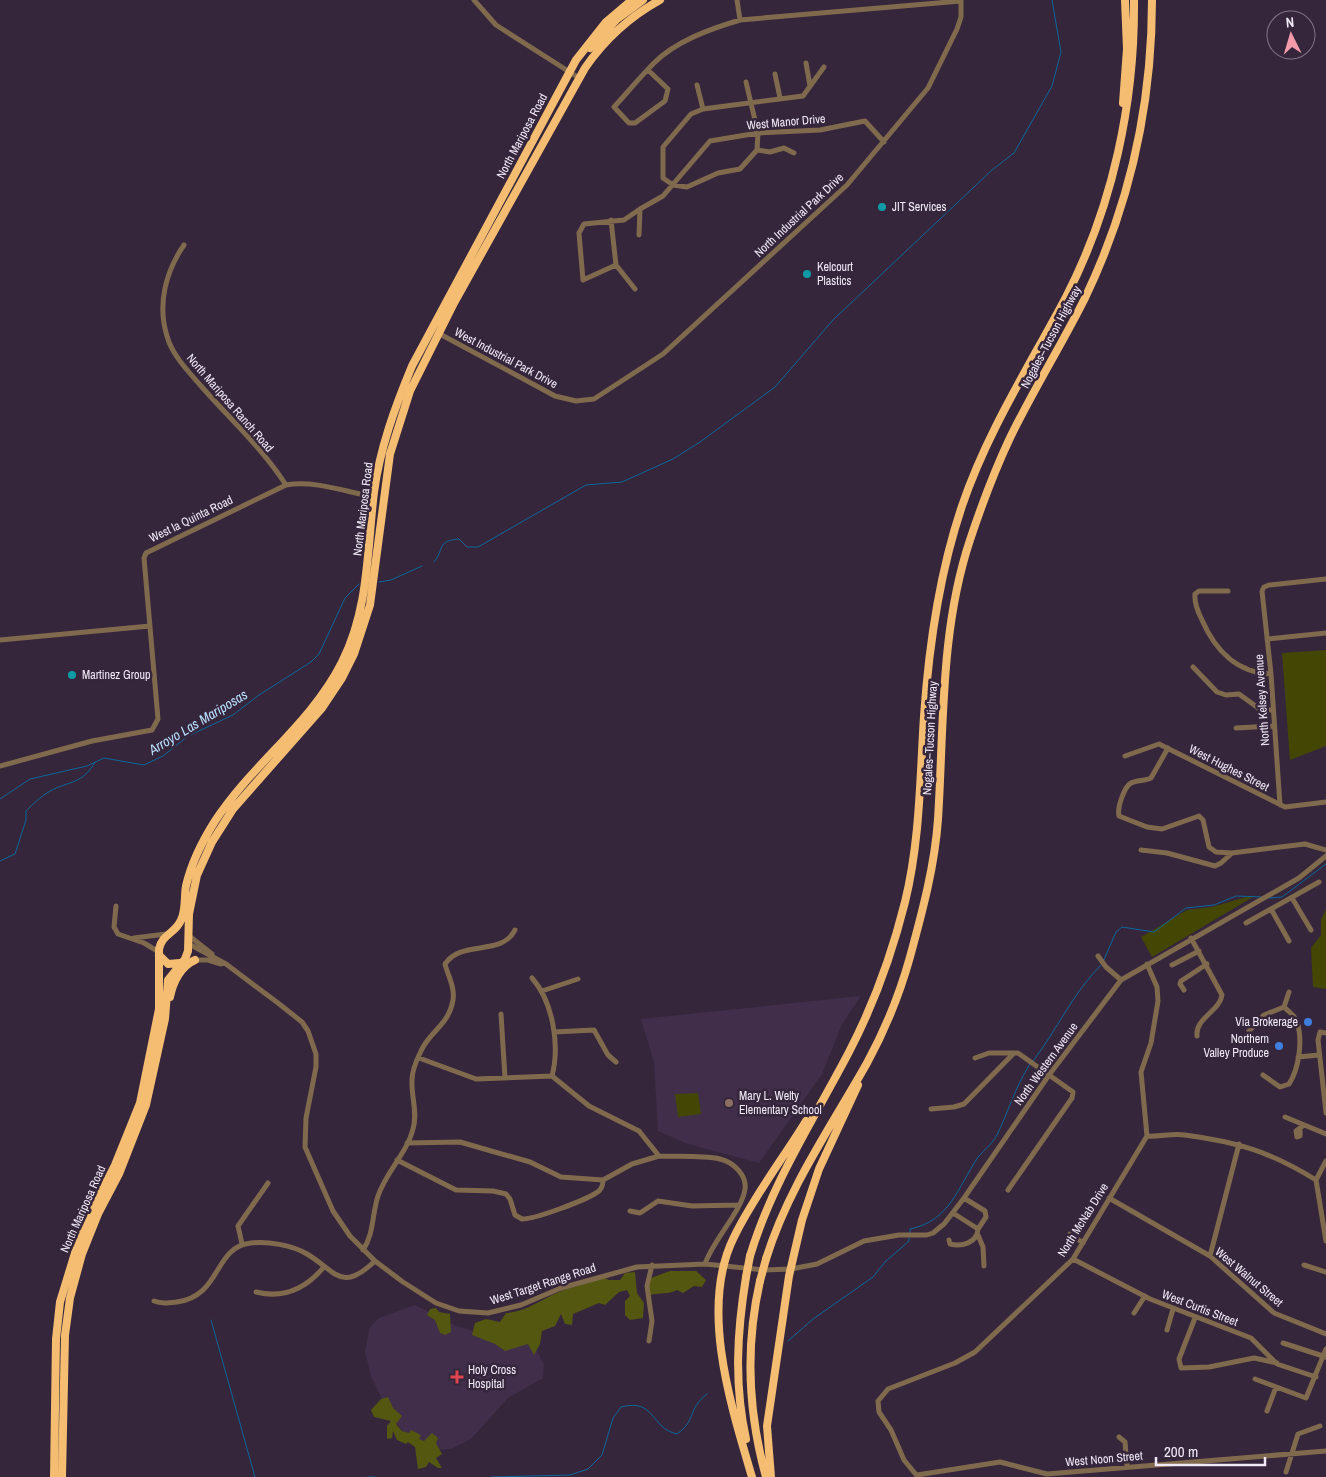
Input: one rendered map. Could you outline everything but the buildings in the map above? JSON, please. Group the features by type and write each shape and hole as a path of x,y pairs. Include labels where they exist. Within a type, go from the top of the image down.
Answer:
{"highway":[{"path":"574,74 596,33 632,0"},
{"path":"574,74 589,49 604,32 617,19 643,0"},
{"path":"574,74 608,38 655,0"},
{"path":"631,19 660,0"},
{"path":"1098,220 1112,166 1122,107 1127,49 1125,0"},
{"name":"Nogales–Tucson Highway","path":"753,1477 745,1436 737,1371 738,1331 750,1256 758,1230 773,1197 876,997 890,958 906,898 918,822 930,646 943,574 952,538 962,505 987,445 1083,262 1098,220 1112,176 1128,105 1134,41 1134,0"},
{"name":"Nogales–Tucson Highway","path":"766,1477 755,1428 750,1388 750,1342 760,1281 766,1259 794,1192 866,1065 889,1014 908,964 934,850 938,822 944,680 957,589 969,541 1010,438 1083,301 1117,223 1141,132 1148,92 1152,0"},
{"path":"1152,29 1156,0"},
{"name":"North Mariposa Road","path":"62,1477 65,1336 70,1298 82,1254 98,1214 119,1174 146,1105 165,1019 168,980 187,956 193,890 207,852 234,807 322,708 342,678 358,644 371,600 374,497 385,441 421,347 532,140 574,74"},
{"name":"North Mariposa Road","path":"438,333 574,74"},
{"path":"406,389 431,339 438,333 438,323 462,271"},
{"name":"North Mariposa Road","path":"54,1477 56,1339 60,1302 75,1253 91,1212 111,1173 140,1103 159,1008 159,954 161,940 181,920 188,881 204,842 233,796 315,704 334,676 353,638 371,566 389,461 406,389"},
{"path":"277,747 280,753 278,758"},
{"path":"233,796 236,800 234,807"},
{"path":"204,842 208,845 207,852"},
{"path":"168,934 180,934 188,940"},
{"path":"159,954 168,964 182,962"},
{"path":"165,1019 175,981 188,964 195,960"},
{"path":"771,1477 767,1447 767,1426 791,1270 800,1228 819,1169 840,1121 863,1076 866,1065"},
{"path":"753,1477 734,1413 718,1335 717,1312 724,1265 734,1237 747,1214 840,1069"}],"street":[{"path":"474,0 496,25 574,74"},
{"path":"737,0 740,20"},
{"path":"648,70 668,89 665,101 635,123 629,124 614,107 655,62 682,44 712,29 740,20 961,1"},
{"name":"North Industrial Park Drive","path":"594,399 604,395 673,346 847,185 931,84 957,29 961,1"},
{"path":"806,63 810,86"},
{"path":"746,82 751,101 758,133 757,150 740,169 718,173 687,187 673,185 663,178 663,147 690,114 703,109 751,101 803,96 824,67"},
{"path":"776,74 780,98"},
{"path":"697,85 703,109"},
{"name":"West Manor Drive","path":"673,185 710,141 758,133 820,130 865,121 884,142"},
{"name":"West Manor Drive","path":"757,150 770,152 784,148 794,153"},
{"path":"616,265 583,280 579,233 584,224 624,220 663,196 673,185"},
{"path":"639,235 640,210"},
{"path":"611,220 616,265 635,289"},
{"name":"North Mariposa Ranch Road","path":"184,245 172,264 164,288 164,322 170,344 187,370 286,485"},
{"name":"West Industrial Park Drive","path":"438,333 555,396 576,401 594,399"},
{"name":"West la Quinta Road","path":"150,626 144,558 146,553 286,485 298,483 315,485 374,497"},
{"name":"North Kelsey Avenue","path":"1280,805 1271,674 1262,594 1265,585 1326,579"},
{"path":"1228,591 1200,591 1195,594 1194,599 1205,627 1220,651 1245,669 1271,674"},
{"path":"0,640 150,626 158,719 152,730 92,741 0,766"},
{"path":"1267,639 1326,633"},
{"path":"1193,667 1217,692 1226,695 1239,694 1260,710 1273,710"},
{"path":"1236,728 1274,726"},
{"name":"West Hughes Street","path":"1125,756 1159,744 1280,805 1289,808 1326,802"},
{"path":"1168,748 1151,778 1130,784 1118,810 1119,816 1123,819 1147,827 1167,828 1198,816 1202,818 1207,844 1216,852 1232,853 1305,844 1326,850"},
{"path":"1140,850 1167,853 1209,866 1221,863 1232,853"},
{"name":"North Western Avenue","path":"791,1270 817,1264 864,1241 898,1235 927,1235 939,1229 964,1198 1049,1074 1121,980 1298,878 1326,856"},
{"path":"1246,923 1320,882"},
{"path":"1292,898 1311,930"},
{"path":"1253,904 1259,916"},
{"path":"116,906 116,932 121,936 144,943 159,954"},
{"path":"1271,909 1289,942"},
{"path":"363,1250 370,1237 379,1195 407,1143 414,1124 412,1080 419,1058 425,1045 446,1020 451,1008 453,991 446,962 467,950 501,945 512,936 515,930"},
{"path":"131,938 168,934"},
{"path":"1191,938 1221,991 1222,998 1197,1027 1197,1036"},
{"path":"188,940 222,962"},
{"path":"188,940 232,970"},
{"path":"1172,965 1199,951"},
{"path":"1098,956 1106,967 1121,980"},
{"path":"182,962 195,960 215,962 232,970"},
{"path":"1147,964 1157,987 1158,1000 1150,1043 1141,1072 1147,1136 1185,1135 1239,1144 1280,1158 1316,1180"},
{"path":"1182,988 1181,981 1207,964"},
{"name":"West Target Range Road","path":"232,970 302,1022 308,1031 316,1054 316,1067 306,1118 305,1147 333,1211 347,1232 375,1261 436,1303 473,1313 504,1310 560,1288 625,1270 652,1265 705,1264 765,1270 791,1270"},
{"path":"532,978 542,991 554,1032 552,1076"},
{"path":"542,991 578,979"},
{"path":"1249,1031 1264,1015 1284,1007 1289,992"},
{"path":"1263,1076 1275,1085 1280,1086 1289,1084 1294,1074 1298,1056 1297,1022 1284,1007"},
{"path":"501,1014 505,1078"},
{"path":"554,1032 594,1030 608,1055 616,1062"},
{"path":"1326,1034 1320,1032 1318,1040 1326,1113"},
{"path":"974,1058 989,1053 1021,1055 1073,1092 1073,1096 1008,1190"},
{"path":"932,1108 954,1108 964,1104 1013,1054"},
{"path":"1298,1056 1319,1055"},
{"path":"419,1058 476,1080 552,1076 589,1106 639,1131 659,1156"},
{"path":"1285,1117 1302,1127 1326,1134"},
{"name":"North McNab Drive","path":"917,1476 904,1460 892,1430 879,1412 877,1406 880,1397 888,1389 954,1364 975,1352 1074,1259 1147,1136"},
{"path":"407,1143 460,1142 530,1162 561,1177 603,1180 632,1164 659,1156 720,1159 733,1165 739,1171 745,1190 709,1252 705,1264"},
{"path":"1210,1256 1239,1144"},
{"path":"397,1160 456,1190 493,1191 506,1194 510,1199 515,1215 522,1219 569,1205 596,1193 603,1185 603,1180"},
{"path":"1326,1161 1316,1180 1326,1241"},
{"path":"242,1244 238,1226 268,1183"},
{"path":"949,1240 950,1244 956,1246 966,1244 978,1232 986,1217 985,1211 964,1198"},
{"name":"West Walnut Street","path":"1109,1198 1210,1256 1271,1311 1326,1334"},
{"path":"630,1211 640,1213 658,1201 692,1206 738,1205"},
{"path":"953,1213 978,1232 983,1247 984,1266"},
{"path":"1070,1234 1083,1243"},
{"path":"154,1301 160,1304 179,1302 200,1295 230,1252 242,1244 255,1243 296,1248 306,1253 323,1268 339,1276 350,1278 361,1273 375,1261"},
{"name":"West Curtis Street","path":"1074,1259 1173,1309 1251,1338 1278,1364 1316,1377"},
{"path":"649,1341 652,1321 646,1286 652,1265"},
{"path":"1304,1265 1326,1272"},
{"path":"256,1292 276,1294 299,1289 309,1283 323,1268"},
{"path":"1134,1313 1145,1296"},
{"path":"1167,1330 1173,1309"},
{"path":"1195,1318 1179,1359 1179,1366 1184,1368 1208,1367 1254,1358 1278,1364"},
{"path":"1283,1343 1325,1357"},
{"path":"1255,1379 1308,1398 1325,1357 1326,1349"},
{"path":"1267,1411 1276,1387"},
{"path":"1286,1472 1290,1454 1298,1434 1320,1426"},
{"path":"1119,1437 1125,1442 1127,1467"},
{"name":"West Noon Street","path":"917,1476 991,1462 1011,1464 1047,1474 1326,1451"}],"shaded area":[{"path":"1326,650 1326,746 1290,760 1282,653"},
{"path":"1250,896 1253,897 1152,957 1141,937 1187,910 1212,907"},
{"path":"1326,909 1326,989 1313,987 1311,948 1321,935 1321,920"},
{"name":"Mary L. Welty Elementary School","path":"861,996 842,1024 822,1074 759,1163 688,1144 658,1131 654,1062 641,1019"},
{"path":"698,1093 701,1114 678,1117 675,1094"},
{"path":"670,1271 696,1271 706,1280 702,1287 694,1286 683,1293 677,1290 650,1295 648,1279"},
{"path":"635,1272 637,1293 644,1303 643,1318 630,1320 625,1315 625,1301 630,1296 627,1290 619,1292 605,1305 599,1303 573,1314 572,1325 565,1324 561,1314 555,1326 542,1331 540,1344 534,1355 528,1344 505,1351 495,1344 472,1335 475,1323 486,1319 500,1322 506,1313 522,1310 567,1289 603,1277 609,1280 620,1280 625,1273"},
{"name":"Holy Cross Hospital","path":"415,1305 454,1325 479,1333 531,1338 544,1365 543,1378 508,1398 471,1439 451,1449 436,1450 412,1442 393,1419 371,1377 365,1351 370,1327 379,1318"},
{"path":"436,1308 439,1312 450,1314 451,1332 445,1335 440,1333 435,1320 427,1315 430,1309"},
{"path":"388,1397 393,1408 402,1416 396,1424 402,1431 409,1433 411,1430 421,1435 419,1439 424,1441 432,1433 438,1438 436,1443 442,1454 436,1458 442,1468 438,1468 429,1462 426,1467 418,1469 415,1447 408,1442 406,1444 397,1440 393,1431 392,1438 387,1439 387,1426 391,1421 374,1417 371,1410 381,1399"}],"waterway":[{"path":"434,562 442,546 447,542 459,539 467,547 478,547 586,485 622,482 673,459 700,442 775,387 833,320 992,170 1014,153 1052,86 1061,52 1052,0"},
{"path":"379,582 391,580 422,566"},
{"name":"Arroyo Las Mariposas","path":"0,799 30,779 87,766 104,758 144,765 163,756 188,736 233,715 259,695 311,662 319,654 345,598 359,584"},
{"path":"0,861 15,854 26,820 26,811 50,791 75,781 86,774 95,762"},
{"path":"1269,898 1282,897 1326,864"},
{"path":"1103,962 1116,932 1122,927 1154,932 1186,908 1214,905 1236,896 1262,897"},
{"path":"1033,1061 1073,1000 1101,965"},
{"path":"910,1234 910,1229 924,1225 944,1211 978,1157 996,1137 1030,1064"},
{"path":"788,1341 813,1319 873,1277 885,1262 909,1241 909,1238"},
{"path":"211,1320 255,1477"},
{"path":"491,1477 570,1475 588,1469 602,1455 613,1418 621,1407 632,1405 641,1407 647,1410 668,1431 677,1434 687,1424 697,1405 707,1394"},
{"path":"368,1477 375,1477"}],"place":[{"name":"JIT Services","path":"882,207"},
{"name":"Kelcourt Plastics","path":"807,274"},
{"name":"Martinez Group","path":"72,675"},
{"name":"Via Brokerage","path":"1308,1022"},
{"name":"Northern Valley Produce","path":"1279,1046"},
{"name":"Mary L. Welty Elementary School","path":"729,1103"},
{"name":"Holy Cross Hospital","path":"457,1377"}]}
